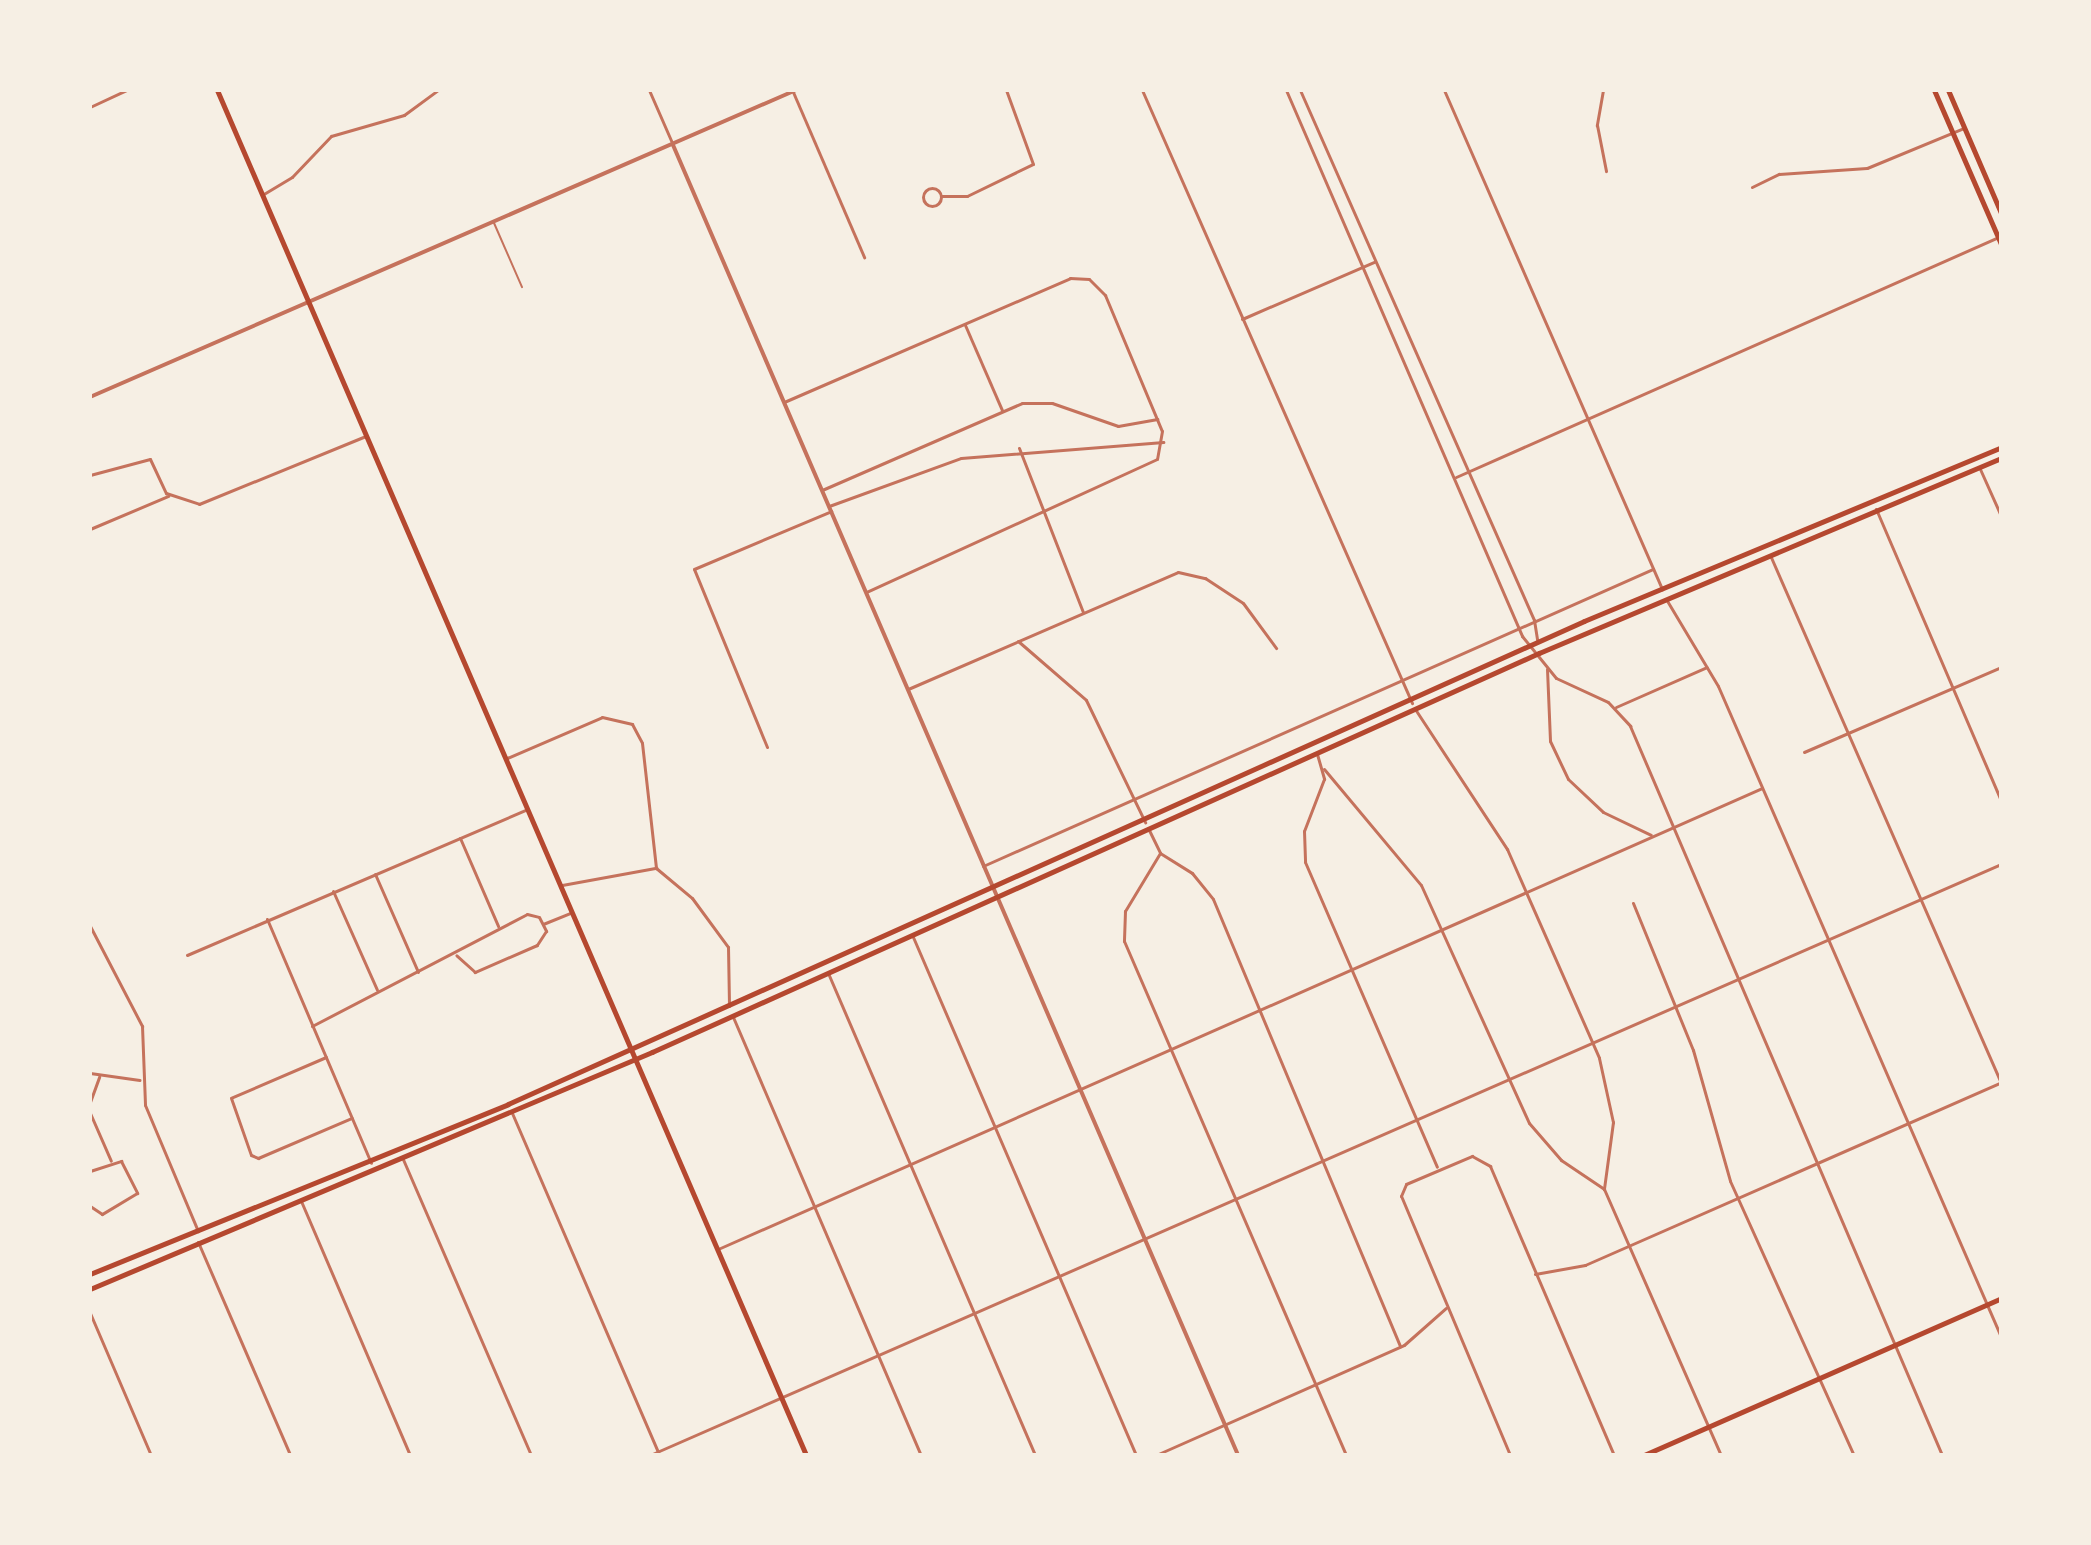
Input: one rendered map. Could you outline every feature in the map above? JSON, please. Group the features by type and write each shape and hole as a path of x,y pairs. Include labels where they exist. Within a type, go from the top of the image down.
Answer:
{"main road":[{"path":"217,90 806,1455"},
{"path":"1934,90 2000,239"},
{"path":"1948,90 2001,213"},
{"path":"90,1274 371,1163 729,1007 992,885 1317,754 1535,644 2001,447"},
{"path":"90,1289 636,1058 1414,706 2001,458"},
{"path":"1644,1455 2001,1298"}],"street":[{"path":"90,107 126,90"},
{"path":"262,195 334,135 399,118 438,90"},
{"path":"649,90 1238,1455"},
{"path":"941,196 932,206 922,197 932,187 941,196 967,196 1026,171 1032,150 1006,90"},
{"path":"1142,90 1401,681 1414,706 1492,822 1527,891 1593,1045 1613,1110 1604,1189"},
{"path":"1286,90 1520,627 1535,644 1547,668 1550,741 1568,779 1603,812 1651,835"},
{"path":"1300,90 1534,620 1535,644"},
{"path":"1444,90 1662,589"},
{"path":"1603,90 1597,125 1606,171"},
{"path":"1612,90 1621,90"},
{"path":"90,397 795,91 864,257"},
{"path":"1752,187 1779,174 1867,168 1964,128"},
{"path":"1456,477 2000,239"},
{"path":"1242,319 1375,261"},
{"path":"784,402 965,324 1082,278 1104,293 1164,442 1151,466 866,592"},
{"path":"965,324 1002,410"},
{"path":"822,490 1002,410 1049,403 1124,427 1157,419"},
{"path":"90,529 170,495 202,503 367,435"},
{"path":"767,747 694,569 911,471 1019,448 1164,442"},
{"path":"1019,448 1083,612"},
{"path":"90,475 150,459 170,495"},
{"path":"1979,467 2001,516"},
{"path":"1876,509 2001,800"},
{"path":"1535,1274 1573,1268 1629,1246 2001,1083 1770,554"},
{"path":"983,866 1653,569"},
{"path":"908,689 1170,574 1209,580 1246,606 1276,648"},
{"path":"1666,598 1708,666 2001,1337"},
{"path":"1018,641 1086,700 1160,853 1209,891 1400,1346"},
{"path":"1616,707 1708,666"},
{"path":"1804,752 2001,667"},
{"path":"1547,668 1616,707 1942,1455"},
{"path":"506,759 602,717 632,724 642,743 656,868 692,898 728,947 729,1007"},
{"path":"1317,754 1324,769 1402,856 1442,929 1508,1083 1548,1147 1604,1189 1721,1455"},
{"path":"1324,769 1303,852 1437,1167"},
{"path":"718,1249 1762,788"},
{"path":"187,955 527,809"},
{"path":"460,838 498,927"},
{"path":"1160,853 1126,908 1122,929 1346,1455"},
{"path":"650,1455 1059,1275 1418,1123 2001,864"},
{"path":"560,885 656,868"},
{"path":"375,874 418,972"},
{"path":"333,891 377,991"},
{"path":"1633,903 1678,1007 1737,1197 1854,1455"},
{"path":"543,924 572,912"},
{"path":"456,955 459,944 527,914 543,924"},
{"path":"267,919 371,1163"},
{"path":"456,955 475,972 541,942 543,924"},
{"path":"90,926 122,982 146,1040 140,1080 198,1231"},
{"path":"911,934 1136,1455"},
{"path":"312,1026 377,991 456,955"},
{"path":"827,972 1035,1455"},
{"path":"732,1014 921,1455"},
{"path":"326,1057 230,1100 258,1158 352,1118"},
{"path":"90,1073 99,1077 140,1080"},
{"path":"90,1102 99,1077"},
{"path":"512,1111 658,1453"},
{"path":"90,1113 112,1162"},
{"path":"1510,1455 1401,1196 1406,1184 1437,1167 1472,1156 1488,1162 1614,1455"},
{"path":"402,1157 531,1455"},
{"path":"90,1171 112,1162 124,1163 136,1197 102,1214 90,1206"},
{"path":"300,1199 410,1455"},
{"path":"198,1242 290,1455"},
{"path":"1156,1455 1400,1346 1446,1308"},
{"path":"90,1313 151,1455"}],"lane":[{"path":"494,223 522,287"}]}
